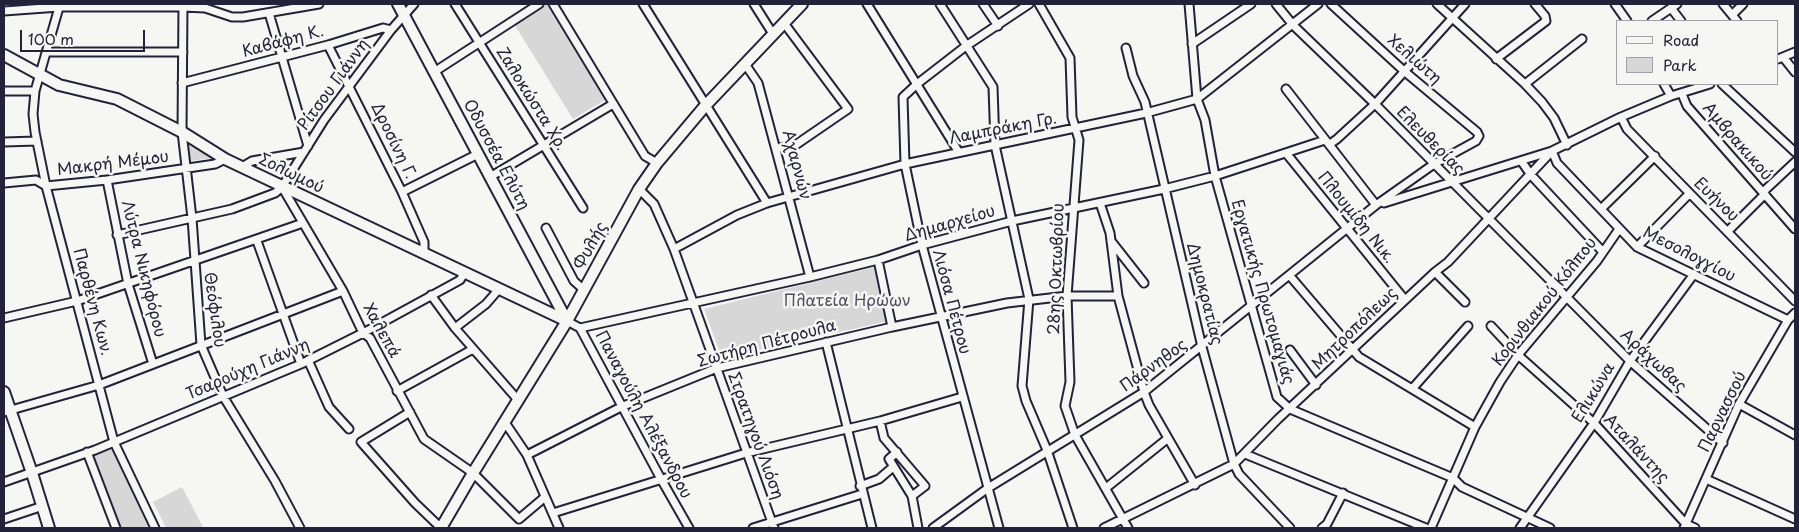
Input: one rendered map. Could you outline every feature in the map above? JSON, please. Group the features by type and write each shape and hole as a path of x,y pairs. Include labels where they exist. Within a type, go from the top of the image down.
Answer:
{"street":[{"path":"4,11 59,5 183,5 205,8 232,17 243,17 269,13 288,6 319,4"},
{"name":"Οδυσσέα Ελύτη","path":"398,4 567,321"},
{"name":"Ρίτσου Γιάννη","path":"282,187 324,120 391,30 414,4"},
{"name":"Ζαλοκώστα Χρ.","path":"455,4 584,208"},
{"path":"434,72 539,4"},
{"path":"553,4 646,156 657,163"},
{"path":"643,4 767,204"},
{"path":"754,4 773,34"},
{"name":"Φυλής","path":"441,528 504,421 567,321 639,189 657,163 706,106 802,4"},
{"path":"867,4 958,151"},
{"path":"940,4 993,87 995,145 1029,299 1022,386 1074,528"},
{"path":"983,4 998,26"},
{"name":"Λιόσα Πέτρου","path":"999,528 922,245 905,164 903,97 966,46 1029,4"},
{"name":"28ης Οκτωβρίου","path":"1039,4 1070,58 1072,117 1078,140 1067,296 1070,382 1066,406 1075,435 1128,528"},
{"name":"Εργατικής Πρωτομαγιάς","path":"1189,4 1197,99 1205,120 1215,176 1250,308 1277,397 1290,409 1453,478 1462,487 1550,528"},
{"path":"1192,44 1251,4"},
{"name":"Ελευθερίας","path":"1276,4 1292,25 1375,104 1487,219 1567,296"},
{"name":"Λαμπράκη Γρ.","path":"674,249 737,214 905,164 958,151 1146,114 1197,99 1318,4"},
{"name":"Χελιώτη","path":"1331,4 1404,71 1477,132 1479,136"},
{"path":"1437,4 1525,84 1554,118 1567,145"},
{"path":"1328,142 1337,139 1375,104 1465,4"},
{"path":"1496,59 1546,21 1545,16 1535,4"},
{"path":"1615,4 1626,20"},
{"path":"1723,4 1736,20"},
{"path":"1732,15 1742,4"},
{"name":"Παρθένη Κων.","path":"59,5 35,91 33,114 36,141 46,186 114,442 154,528"},
{"name":"Θεόφιλου","path":"183,5 182,132 192,218 201,345 223,396 275,480 300,528"},
{"path":"1653,20 1674,6 1681,20"},
{"path":"242,167 252,161 306,149 269,13"},
{"path":"777,148 794,146 848,109 784,23"},
{"name":"Καβάφη Κ.","path":"182,83 328,45 384,28 391,30"},
{"path":"1525,84 1582,39"},
{"name":"Δροσίνη Γ.","path":"328,45 402,192 424,242 424,253"},
{"name":"Δημοκρατίας","path":"1126,48 1133,76 1145,102 1146,114 1202,347 1234,464 1238,474 1290,528"},
{"path":"46,52 183,52"},
{"path":"1795,52 1780,58 1795,72"},
{"name":"Σολωμού","path":"4,55 40,77 59,85 117,99 182,132 225,159 567,321"},
{"name":"Αχαρνών","path":"745,64 758,83 777,148 810,277"},
{"path":"1665,85 1672,96"},
{"path":"1286,90 1376,205 1451,181 1522,162 1567,145 1621,117 1672,96 1707,85"},
{"path":"1723,85 1795,152"},
{"path":"4,91 35,91"},
{"name":"Αμβρακικού","path":"1682,94 1687,106 1795,228"},
{"path":"490,176 613,104"},
{"name":"Ευήνου","path":"1621,117 1627,129 1795,301"},
{"name":"Πάρνηθος","path":"932,528 988,488 1047,450 1144,392 1376,205 1434,164 1469,145 1479,136"},
{"path":"1789,147 1795,140"},
{"path":"4,142 36,141"},
{"name":"Δημαρχείου","path":"580,328 810,277 878,260 922,245 1012,221 1164,189 1215,176 1286,153 1328,142"},
{"name":"Μητροπόλεως","path":"1104,528 1195,485 1234,464 1405,300 1448,262 1552,151"},
{"name":"Μεσολογγίου","path":"1552,151 1557,163 1636,247 1788,320"},
{"name":"Πλουμίδη Νικ.","path":"1286,153 1405,300"},
{"path":"402,192 478,154"},
{"path":"1601,209 1655,156"},
{"name":"Μακρή Μέμου","path":"4,183 36,180 46,186 107,180 215,164 225,159"},
{"path":"1522,162 1531,175 1603,252"},
{"path":"1728,231 1795,162"},
{"name":"Λύτρα Νικηφόρου","path":"107,180 128,284 153,364"},
{"path":"117,235 232,208 275,193 282,187"},
{"name":"Χαλεπά","path":"282,187 343,290 363,333 370,338 424,439 473,473 519,519 545,497"},
{"name":"Στρατηγού Λιόση","path":"639,189 654,204 674,249 773,525"},
{"path":"1636,247 1689,194"},
{"path":"1100,203 1111,240 1118,296 1144,392 1167,439 1195,485"},
{"path":"4,318 77,301 194,263 304,223"},
{"path":"546,228 574,281 584,290"},
{"name":"Κορινθιακού Κόλπου","path":"1431,528 1475,427 1518,354 1603,252 1619,229"},
{"path":"1111,240 1144,283"},
{"path":"257,241 284,315 305,362 329,406 349,429"},
{"path":"878,260 892,327"},
{"name":"Τσαρούχη Γιάννη","path":"4,482 114,442 305,362 460,280 464,272"},
{"path":"1435,272 1464,302"},
{"name":"Ελικώνα","path":"1520,528 1594,423 1630,360 1694,274"},
{"path":"1290,276 1359,358 1475,427"},
{"path":"456,328 486,304 499,289"},
{"path":"6,412 99,385 284,315 343,290"},
{"path":"431,295 472,349 518,400"},
{"name":"Σωτήρη Πέτρουλα","path":"527,455 621,407 717,368 892,327 1029,299 1067,296 1118,296"},
{"name":"Αράχωβας","path":"1567,296 1630,360 1723,443"},
{"name":"Παρνασσού","path":"1685,526 1739,404 1788,320 1795,313"},
{"name":"Παναγούλη Αλέξανδρου","path":"567,321 580,328 621,407 689,528"},
{"path":"1412,389 1468,326"},
{"name":"Αταλάντης","path":"1490,326 1594,423 1685,526 1695,528"},
{"path":"826,342 860,486 872,528"},
{"path":"397,391 472,349"},
{"path":"1290,350 1316,386"},
{"path":"4,392 6,412 32,473 49,528"},
{"path":"553,513 746,453 880,421 962,396"},
{"path":"1739,404 1795,435"},
{"path":"410,412 361,442 415,503 441,528"},
{"path":"504,421 527,455 559,528"},
{"path":"880,421 884,438 925,486 912,496"},
{"path":"1106,488 1167,439"},
{"path":"87,452 116,528"},
{"path":"897,452 889,459 912,496 918,528"},
{"path":"1245,454 1426,528"},
{"path":"860,486 879,479 893,467"},
{"path":"1706,479 1795,519"},
{"path":"1322,528 1343,493"},
{"path":"753,528 773,525 862,494"},
{"path":"4,519 43,506"}],"green space":[{"path":"546,4 605,100 573,119 514,24"},
{"path":"189,145 211,158 190,161"},
{"name":"Πλατεία Ηρώων","path":"875,267 889,321 722,358 704,309"},
{"path":"114,442 153,528 116,528 87,452"},
{"path":"182,487 204,528 166,528 153,502"}]}
